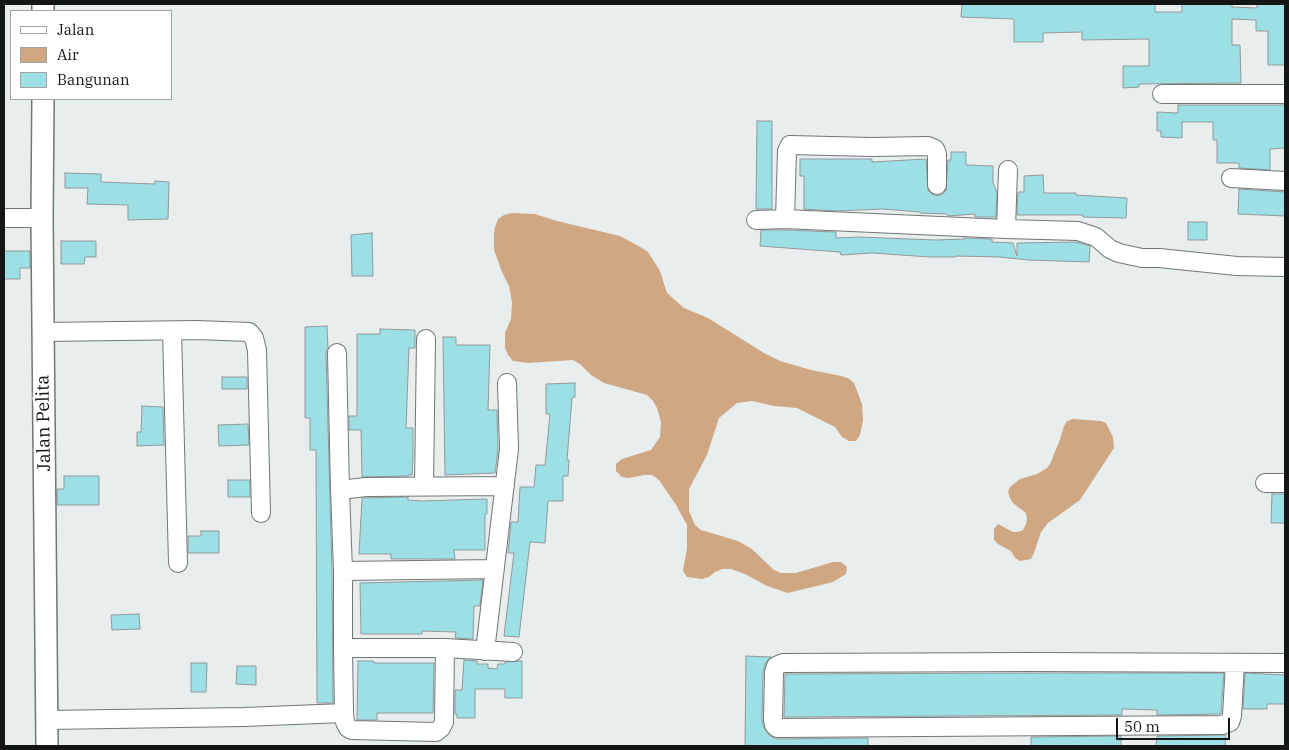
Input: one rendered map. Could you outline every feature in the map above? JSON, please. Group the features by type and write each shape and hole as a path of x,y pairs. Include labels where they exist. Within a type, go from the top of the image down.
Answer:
{"street":[{"path":"1162,94 1285,94"},
{"name":"Jalan Pelita","path":"43,100 42,218 47,746"},
{"path":"785,219 787,151 790,145 928,146 935,149 937,154 937,185"},
{"path":"1006,229 1008,170"},
{"path":"1231,178 1285,181"},
{"path":"4,218 42,218"},
{"path":"756,220 785,219 1078,231 1096,237 1110,249 1119,253 1142,258 1237,266 1285,267"},
{"path":"172,330 178,563"},
{"path":"43,332 172,330 249,332 254,338 258,369 261,513"},
{"path":"424,486 426,339"},
{"path":"337,353 343,571 344,713 348,728 352,730 436,732 441,728 444,722 444,648"},
{"path":"485,651 509,449 507,383"},
{"path":"1265,483 1285,483"},
{"path":"340,490 366,487 505,486"},
{"path":"343,571 495,569"},
{"path":"343,648 444,648 513,652"},
{"path":"1235,663 1232,716 1230,722 1222,725 777,728 773,720 774,672 776,666 783,663 1235,663 1285,663"},
{"path":"47,720 244,717 344,713"}],"water":[{"path":"512,213 535,214 620,236 648,252 660,271 667,293 684,308 708,318 780,361 848,378 854,383 862,404 863,420 860,435 856,441 849,441 842,437 835,427 797,408 774,406 752,401 737,403 719,418 707,455 689,489 689,511 695,525 701,530 738,541 752,549 774,570 781,573 796,573 833,562 841,562 847,567 846,574 833,582 788,593 767,586 731,569 722,569 702,579 687,577 683,571 687,548 687,525 676,505 659,480 652,475 629,478 622,477 616,471 616,464 622,459 651,450 660,437 661,422 653,401 647,395 604,383 573,360 528,363 513,361 508,355 505,348 505,333 511,319 512,302 509,286 494,250 494,234 498,219"},
{"path":"1073,419 1106,423 1113,437 1114,448 1080,500 1048,523 1041,532 1031,559 1020,561 1015,558 1011,551 994,540 994,529 998,524 1013,532 1023,530 1027,519 1026,513 1013,503 1008,492 1010,487 1020,479 1037,474 1047,468 1064,426 1067,421"}],"building":[{"path":"962,4 1155,4 1155,12 1182,12 1182,4 1232,4 1232,7 1257,8 1257,4 1285,4 1285,65 1268,65 1268,31 1256,31 1256,20 1232,19 1232,45 1240,45 1241,83 1139,84 1139,87 1123,88 1123,66 1149,66 1149,39 1082,40 1082,32 1043,33 1043,42 1014,42 1014,19 961,17"},
{"path":"1178,105 1285,105 1285,148 1270,149 1270,170 1239,168 1239,163 1217,163 1217,140 1213,140 1213,122 1182,122 1182,138 1161,137 1161,131 1157,131 1157,112 1178,113"},
{"path":"757,121 772,121 772,209 756,209"},
{"path":"951,152 966,152 966,165 993,166 993,182 997,193 996,217 975,217 975,214 948,216 947,214 882,209 836,211 804,209 804,176 800,176 800,159 872,159 872,162 926,159 928,190 937,196 943,194 946,190 948,160 951,160"},
{"path":"65,173 101,174 101,182 155,184 155,181 169,182 168,219 128,220 128,205 87,204 88,188 65,188"},
{"path":"1043,175 1044,193 1076,193 1076,195 1127,198 1126,218 1083,217 1083,215 1017,215 1018,192 1024,192 1024,176"},
{"path":"1239,189 1285,192 1285,216 1238,214"},
{"path":"1188,222 1207,222 1207,240 1188,240"},
{"path":"761,230 836,232 836,238 992,239 992,242 1013,243 1017,256 1017,243 1076,242 1090,246 1089,262 1000,257 930,257 872,253 841,255 840,252 760,246"},
{"path":"372,233 373,276 352,276 351,235"},
{"path":"61,241 96,241 96,257 85,257 84,264 61,264"},
{"path":"4,251 30,251 30,268 20,268 20,279 4,279"},
{"path":"327,326 333,703 317,703 316,450 310,450 310,418 305,418 305,327"},
{"path":"380,329 415,330 415,348 409,348 406,428 413,428 413,456 412,475 408,476 362,477 361,430 349,430 349,416 357,416 357,334 380,334"},
{"path":"443,337 456,337 456,345 490,345 488,410 497,410 498,449 495,473 445,475"},
{"path":"222,377 247,377 247,389 222,389"},
{"path":"575,383 567,460 569,460 568,476 563,476 563,501 548,501 545,543 530,542 519,637 504,636 514,553 508,553 511,522 518,522 520,487 534,487 536,465 545,465 550,414 546,414 546,384"},
{"path":"142,406 163,407 164,445 137,446 137,432 141,432"},
{"path":"248,424 249,445 219,446 218,425"},
{"path":"64,476 99,476 99,505 57,505 57,489 64,489"},
{"path":"228,480 250,480 250,497 228,497"},
{"path":"1272,494 1285,494 1285,523 1271,523"},
{"path":"408,497 408,500 422,501 487,499 485,550 454,550 455,559 391,559 391,554 359,554 362,498"},
{"path":"201,531 219,531 219,553 188,553 188,536 201,536"},
{"path":"483,580 480,606 474,606 473,639 455,638 456,632 422,631 422,634 361,634 360,583"},
{"path":"139,614 140,629 112,630 111,615"},
{"path":"746,656 771,657 766,662 763,672 762,720 764,728 770,736 777,739 868,738 868,746 745,746"},
{"path":"464,660 477,661 477,664 488,664 488,668 497,669 498,664 522,661 522,698 505,698 505,689 475,689 475,718 457,718 457,714 455,714 455,690 462,690"},
{"path":"358,661 374,661 374,663 434,663 433,713 377,713 377,720 357,720"},
{"path":"191,663 207,663 206,692 191,692"},
{"path":"237,666 256,666 256,685 236,684"},
{"path":"1224,673 1221,714 1157,715 1157,710 1122,709 1122,715 784,717 785,674"},
{"path":"1245,673 1285,675 1285,704 1267,704 1267,709 1243,709"},
{"path":"1226,735 1225,746 1156,746 1157,736"},
{"path":"1121,736 1121,746 1031,746 1031,737"}]}
